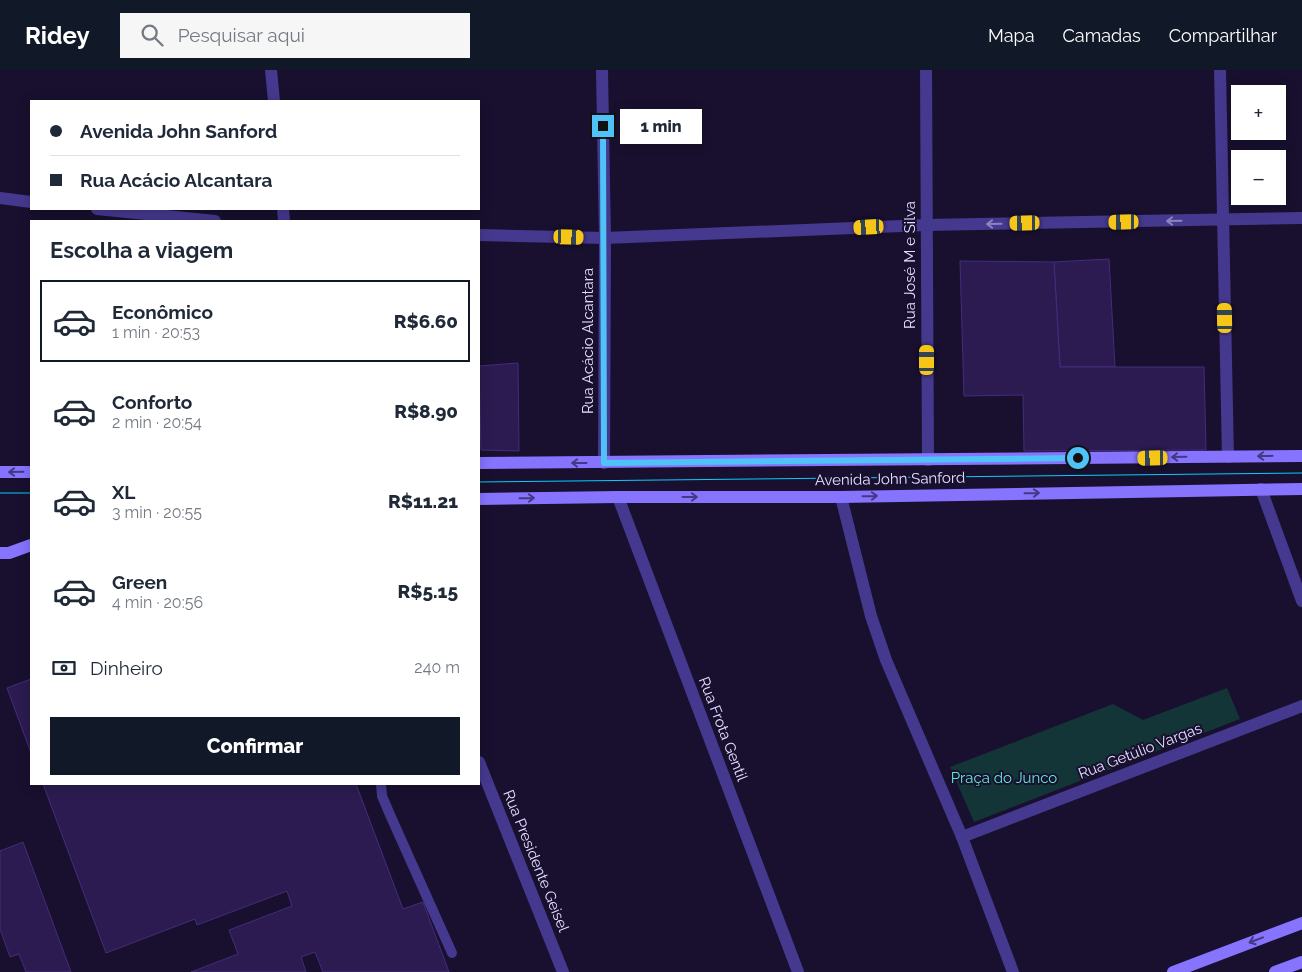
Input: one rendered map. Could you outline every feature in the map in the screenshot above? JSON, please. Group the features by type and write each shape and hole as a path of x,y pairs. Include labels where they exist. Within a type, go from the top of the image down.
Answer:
{"main road":[{"name":"Avenida John Sanford","path":"480,463 1302,456"},
{"path":"0,472 30,472"},
{"name":"Avenida John Sanford","path":"480,499 841,497 1302,489"},
{"path":"5,553 30,545"},
{"path":"1173,972 1302,923"},
{"path":"1275,972 1302,962"}],"street":[{"path":"271,70 274,100"},
{"name":"Rua Acácio Alcantara","path":"602,70 605,238 604,463"},
{"name":"Rua José M e Silva","path":"926,70 928,460"},
{"path":"1220,70 1228,457"},
{"path":"0,198 30,202"},
{"path":"107,210 205,220"},
{"path":"480,234 605,238 926,225 1302,218"},
{"path":"1260,489 1302,602"},
{"name":"Rua Frota Gentil","path":"618,497 798,972"},
{"path":"841,497 871,616 886,660 962,837 1013,972"},
{"path":"5,553 30,553"},
{"name":"Rua Getúlio Vargas","path":"962,837 1302,706"},
{"name":"Rua Presidente Geisel","path":"480,764 563,972"}],"lane":[{"path":"382,785 382,796 452,953"}],"green space":[{"name":"Praça do Junco","path":"1227,688 1240,719 974,822 950,767 1113,704 1143,720"}],"building":[{"path":"1109,259 1115,367 1060,367 1054,262"},
{"path":"960,261 1054,262 1060,367 1204,367 1206,450 1024,451 1023,395 964,396"},
{"path":"518,363 519,451 481,450 480,366"},
{"path":"30,679 30,750 7,688"},
{"path":"43,785 356,785 403,909 423,902 449,972 323,972 315,952 301,957 306,972 191,972 238,954 229,930 292,906 287,891 197,925 195,919 106,953"},
{"path":"23,842 71,972 26,972 19,954 10,957 0,929 0,851"}],"tram line":[{"path":"480,482 1302,473"},
{"path":"0,493 30,493"}],"route":[{"path":"603,126 605,238 604,463 1078,458"}]}
